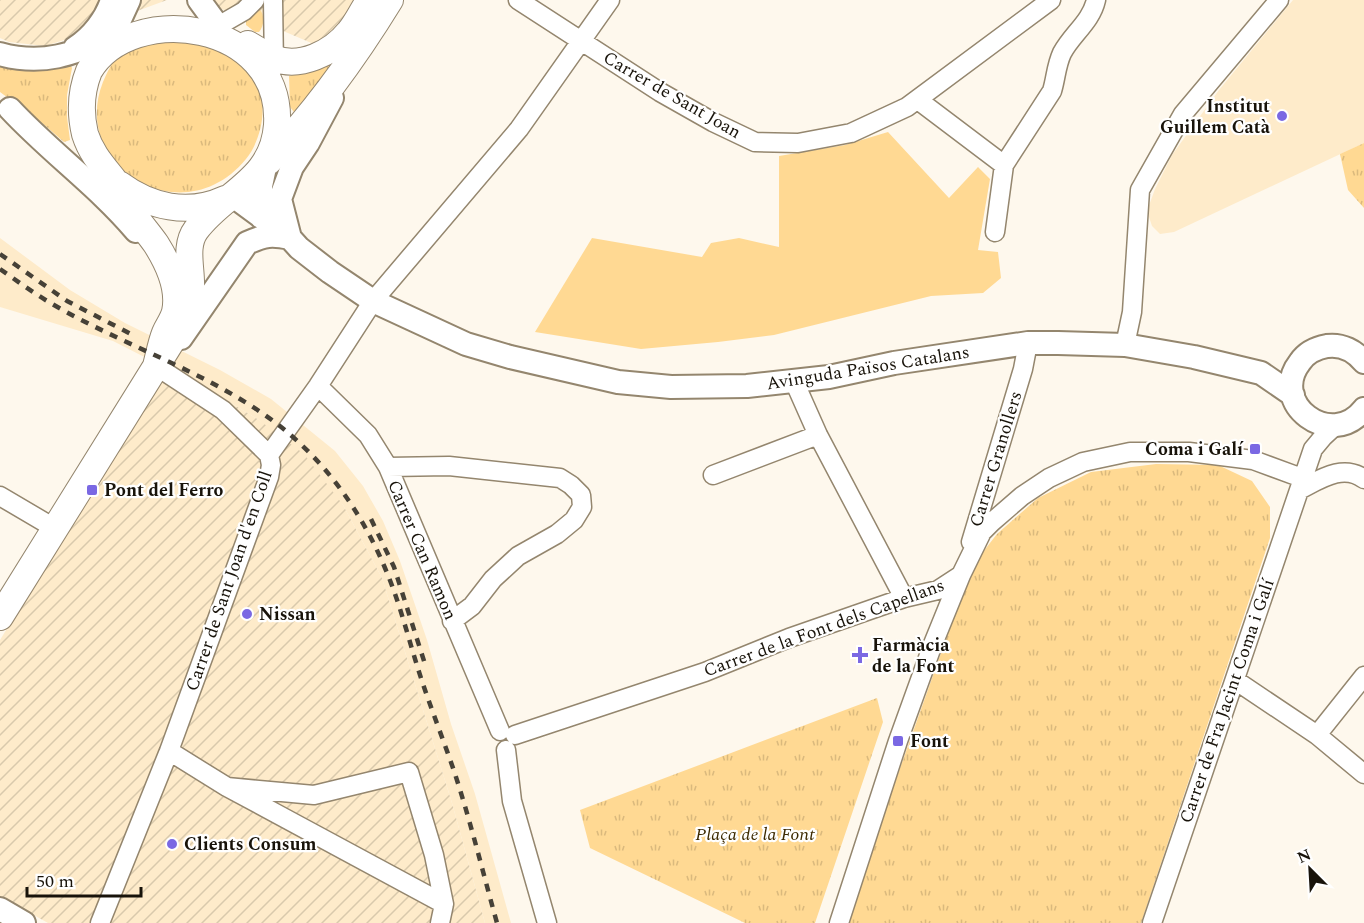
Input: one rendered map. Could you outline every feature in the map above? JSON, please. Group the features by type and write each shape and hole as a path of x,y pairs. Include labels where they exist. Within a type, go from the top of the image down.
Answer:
{"main road":[{"path":"233,196 203,207 185,209 165,207 132,193 114,180 100,165 91,148 82,116 85,81 100,50 112,37 130,25 162,15 189,16 218,26 274,58 302,61 332,48 350,31 369,0"},
{"path":"0,617 183,323 191,287 189,249 195,231 289,140 353,58 390,0"},
{"path":"240,40 262,65 275,98 276,127 263,166"},
{"path":"114,180 163,255 170,272 176,309 164,334 156,366"}],"street":[{"path":"42,59 71,50 87,38 106,14 112,0"},
{"path":"0,54 42,59 75,53 112,37 129,0"},
{"path":"199,0 218,26 244,11 255,0"},
{"path":"273,0 275,98"},
{"name":"Carrer de Sant Joan","path":"518,0 660,92 712,122 755,142 798,143 851,133 907,107 1051,0"},
{"name":"Carrer de Sant Joan d'en Coll","path":"100,923 169,751 268,477 271,465 269,455 318,386 373,301 519,129 610,0"},
{"path":"995,232 1004,165 1052,91 1057,66 1064,51 1084,26 1094,9 1096,0"},
{"path":"1125,345 1132,312 1140,190 1183,114 1279,0"},
{"path":"269,455 223,410 156,366 188,330 247,243 272,235 290,238 280,199 292,167 308,143 353,58"},
{"path":"918,100 1004,165"},
{"path":"5,106 37,126 83,166 114,180"},
{"path":"5,106 91,184 142,238 161,270 167,292 168,313 164,334"},
{"path":"261,217 263,166"},
{"name":"Avinguda Països Catalans","path":"233,196 290,238 299,248 373,301 466,344 510,357 618,382 671,387 747,386 829,377 894,363 1028,343 1125,345 1194,357 1261,373 1279,371 1298,365 1312,351 1331,346 1351,351 1364,362"},
{"name":"Carrer Granollers","path":"961,575 1023,369 1028,343"},
{"path":"1293,395 1292,380 1298,365"},
{"name":"Avinguda Països Catalans","path":"1261,373 1293,395 1298,408 1308,418"},
{"path":"794,381 818,435 904,598"},
{"name":"Carrer Can Ramon","path":"318,386 368,435 387,467 452,621 507,739 512,801 547,923"},
{"path":"1308,418 1322,424 1336,425 1348,422 1362,414"},
{"path":"1308,418 1313,449"},
{"path":"1313,449 1336,425"},
{"path":"713,475 818,435"},
{"name":"Carrer de Fra Jacint Coma i Galí","path":"1152,923 1313,449"},
{"name":"Carrer de la Font dels Capellans","path":"507,739 705,672 789,638 904,598 938,590 961,575 982,532 992,522 1034,487 1083,462 1130,452 1190,452 1253,460 1301,484"},
{"path":"387,467 449,466 560,478 581,495 582,507 574,520 557,534 518,556 494,579 472,606 452,621"},
{"path":"1301,484 1340,472 1357,474 1364,479"},
{"path":"0,496 56,529"},
{"path":"839,923 898,741 961,575"},
{"path":"1317,735 1364,675"},
{"path":"1235,680 1317,735 1364,774"},
{"path":"169,751 227,787 444,904"},
{"path":"227,787 314,795 410,772 434,855 444,904 440,923"},
{"path":"0,909 24,923"}],"shaded area":[{"path":"0,0 167,0 80,35 45,46 9,42 0,38"},
{"path":"186,0 380,0 316,45 248,16"},
{"name":"Institut Guillem Catà","path":"1293,0 1364,0 1364,143 1174,232 1160,234 1152,226 1147,211 1172,155 1219,90"},
{"path":"0,238 70,290 125,323 220,370 271,399 335,451 363,486 383,521 400,561 427,640 451,724 475,794 511,923 485,923 452,803 382,578 343,505 259,420 213,392 113,341 0,307"},
{"path":"166,368 213,392 259,420 304,454 343,505 382,578 452,803 485,923 48,923 0,896 0,640"}],"green space":[{"path":"260,10 263,15 263,24 259,32 255,32 246,25 246,21"},
{"path":"168,30 243,58 261,95 262,120 251,153 220,181 192,191 164,191 138,181 117,164 102,141 97,113 103,82 115,60 131,48"},
{"path":"0,61 70,64 72,68 67,95 67,117 70,140 64,142 0,92"},
{"path":"329,63 330,68 294,112 290,107 289,76"},
{"path":"888,132 949,198 978,167 990,179 978,250 998,252 1001,278 983,293 931,296 774,335 641,349 535,332 592,238 702,257 711,243 739,238 779,247 779,156 845,145"},
{"path":"1364,143 1364,208 1348,190 1340,154"},
{"path":"1156,464 1218,465 1252,481 1270,507 1270,538 1141,923 843,923 972,566 997,534 1038,498 1091,472"},
{"name":"Plaça de la Font","path":"877,698 883,722 815,923 745,923 590,848 580,810"}],"railway":[{"path":"0,254 67,301 133,335"},
{"path":"0,269 61,309 188,371 262,413 301,445 335,481 363,523 391,582 423,684 461,792 497,923"},
{"path":"371,519 394,567 425,664"}],"place":[{"name":"Institut Guillem Catà","path":"1282,116"},
{"name":"Coma i Galí","path":"1255,449"},
{"name":"Pont del Ferro","path":"92,490"},
{"name":"Nissan","path":"247,614"},
{"name":"Farmàcia de la Font","path":"860,655"},
{"name":"Font","path":"898,741"},
{"name":"Clients Consum","path":"172,844"}]}
